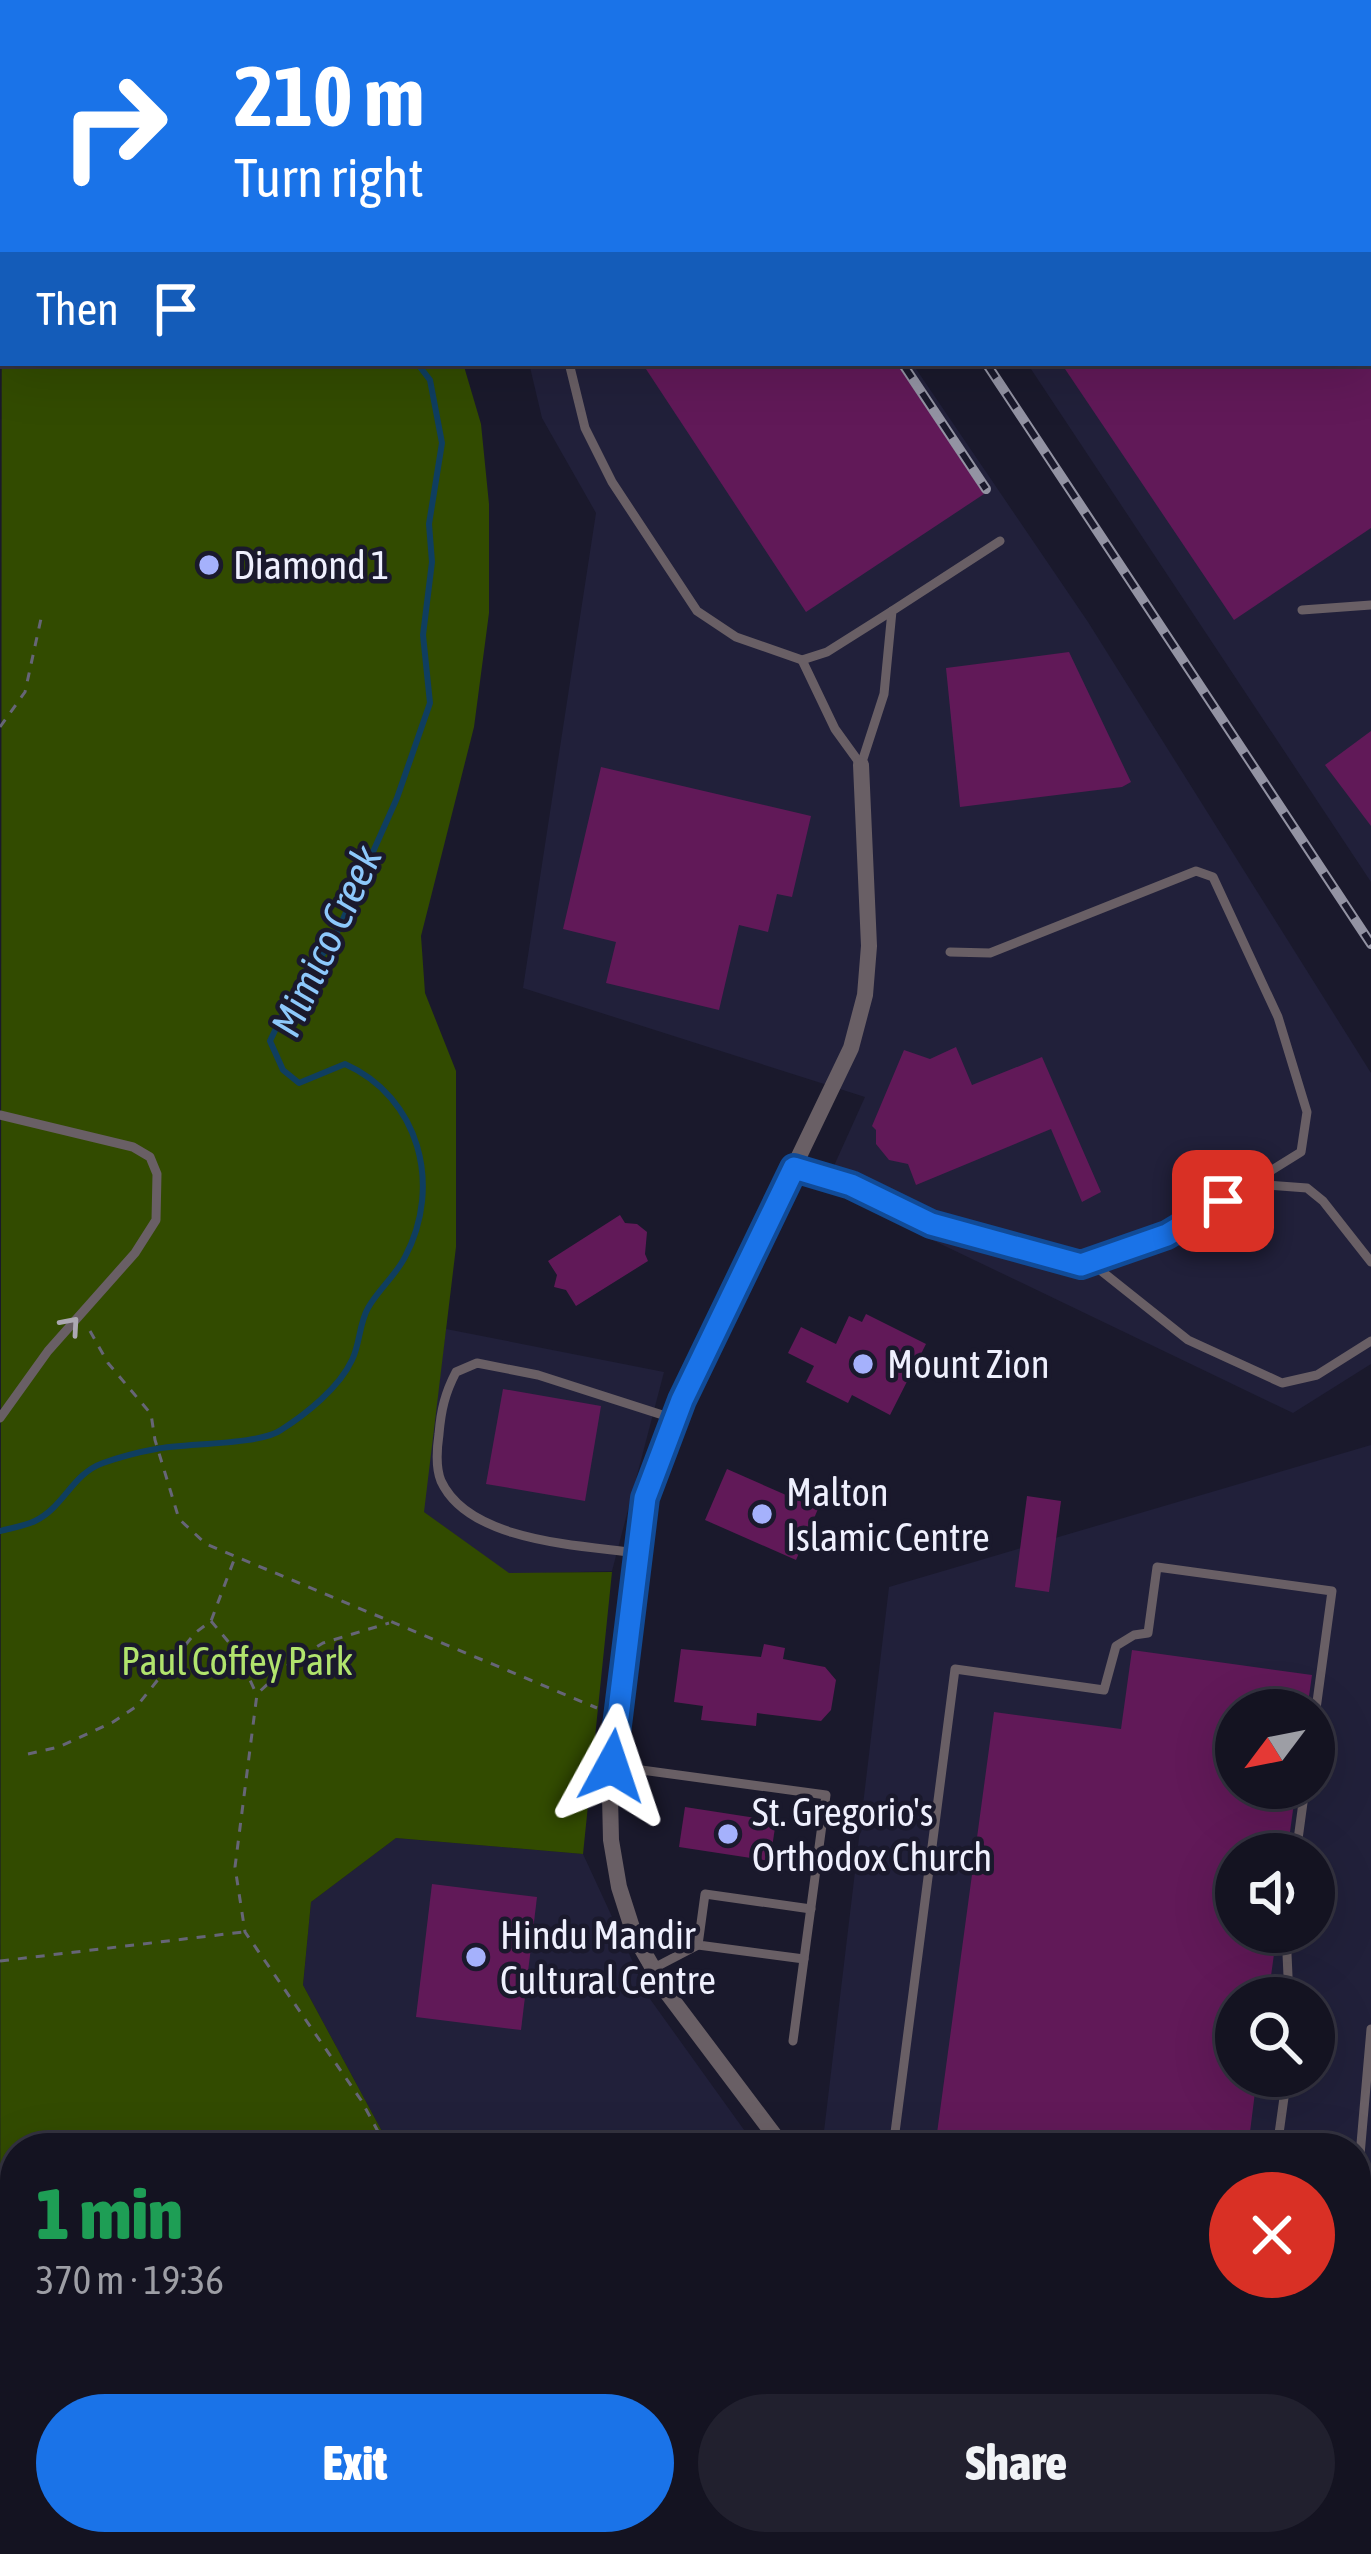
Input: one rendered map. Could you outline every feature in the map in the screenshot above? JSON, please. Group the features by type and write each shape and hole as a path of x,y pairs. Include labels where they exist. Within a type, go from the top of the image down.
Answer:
{"street":[{"path":"773,2133 652,1969 635,1937 610,1840 612,1766 645,1498 675,1419 851,1048 865,995 869,946 861,764"}],"lane":[{"path":"570,366 584,428 612,482 698,611 736,637 802,660 827,652 1000,542"},
{"path":"1302,610 1371,605"},
{"path":"861,764 884,694 892,611"},
{"path":"802,660 835,729 861,764"},
{"path":"794,1168 851,1185 931,1224 1081,1265 1167,1235 1301,1152 1307,1112 1278,1017 1213,877 1196,872 990,953 950,952"},
{"path":"0,1115 133,1147 150,1157 157,1174 156,1220 135,1253 82,1312 0,1418"},
{"path":"1251,1184 1307,1188 1371,1262"},
{"path":"1090,1262 1188,1340 1282,1383 1317,1376 1371,1342"},
{"path":"637,1553 551,1542 496,1528 458,1503 440,1479 437,1446 442,1398 456,1372 477,1363 538,1375 675,1419"},
{"path":"895,2133 955,1669 1104,1690 1116,1646 1148,1633 1157,1567 1332,1591 1319,1689"},
{"path":"612,1766 826,1795 793,2041"},
{"path":"698,1945 705,1894 811,1909"},
{"path":"652,1969 698,1945 804,1959"},
{"path":"1362,2133 1371,2029"},
{"path":"1279,2133 1284,2097"}],"path":[{"path":"0,727 26,692 42,614"},
{"path":"82,1312 108,1364 151,1414 179,1519 192,1534 235,1557 616,1715"},
{"path":"28,1754 59,1747 137,1706 211,1621 235,1557"},
{"path":"211,1621 237,1652 257,1694 235,1867 245,1932 379,2133"},
{"path":"257,1694 290,1663 323,1642 392,1622"},
{"path":"0,1961 245,1932"}],"shaded area":[{"path":"530,366 914,366 1088,622 1371,1073 1371,1364 1293,1413 824,1188 865,1097 523,988 596,513 542,418"},
{"path":"1029,366 1371,366 1371,882"},
{"path":"446,1329 664,1372 612,1571 509,1574 422,1511"},
{"path":"1371,1445 1371,2133 824,2133 889,1587"},
{"path":"396,1838 583,1854 650,1999 746,2133 383,2133 303,1985 311,1902"}],"green space":[{"name":"Paul Coffey Park","path":"2,366 464,366 481,424 489,504 489,613 474,727 421,936 425,993 456,1071 456,1247 424,1512 509,1573 612,1572 583,1854 396,1838 311,1902 303,1985 383,2133 0,2133"}],"building":[{"path":"644,366 899,366 984,494 806,612"},
{"path":"1063,366 1371,366 1371,528 1234,620"},
{"path":"1069,652 1131,782 1122,787 960,807 946,668"},
{"path":"1371,731 1371,826 1325,765"},
{"path":"601,767 811,816 792,897 777,894 768,932 739,925 719,1010 606,983 616,942 563,929"},
{"path":"956,1047 972,1085 1042,1057 1101,1192 1082,1202 1051,1129 916,1185 908,1164 889,1160 876,1144 872,1126 904,1050 930,1059"},
{"path":"620,1215 625,1223 637,1224 647,1232 648,1261 576,1306 566,1290 554,1287 557,1275 548,1261"},
{"name":"Mount Zion","path":"866,1314 926,1344 890,1415 852,1395 848,1403 806,1382 814,1366 788,1353 801,1327 836,1344 849,1316 862,1322"},
{"path":"503,1389 601,1406 585,1501 486,1484"},
{"name":"Malton Islamic Centre","path":"727,1469 818,1509 796,1560 705,1520"},
{"path":"1027,1496 1061,1501 1049,1592 1015,1587"},
{"path":"764,1644 785,1648 783,1659 825,1667 836,1680 831,1710 821,1721 757,1713 756,1726 701,1720 703,1706 674,1702 681,1649 761,1657"},
{"path":"1132,1650 1312,1675 1310,1689 1215,1689 1215,1809 1293,1809 1290,1833 1215,1833 1215,1953 1274,1953 1271,1977 1215,1977 1215,2097 1254,2097 1250,2133 937,2133 994,1712 1121,1729"},
{"name":"St. Gregorio's Orthodox Church","path":"685,1807 776,1821 770,1861 679,1847"},
{"name":"Hindu Mandir Cultural Centre","path":"432,1884 537,1897 521,2030 416,2017"}],"waterway":[{"name":"Mimico Creek","path":"0,1531 45,1515 83,1475 103,1463 156,1449 271,1435 301,1416 346,1370 368,1308 401,1264 416,1229 422,1201 417,1146 391,1098 345,1064 299,1083 283,1070 270,1041 289,1001 335,937 397,798 430,703 423,635 432,562 429,524 442,443 430,380 419,366"}],"railway":[{"path":"904,366 986,489"},
{"path":"988,366 1371,944"}],"place":[{"name":"Diamond 1","path":"209,565"},
{"name":"Mount Zion","path":"863,1364"},
{"name":"Malton Islamic Centre","path":"762,1514"},
{"name":"St. Gregorio's Orthodox Church","path":"728,1834"},
{"name":"Hindu Mandir Cultural Centre","path":"476,1957"}],"route":[{"path":"612,1766 645,1498 682,1400 794,1168 851,1185 931,1224 1081,1265 1167,1235 1223,1201"}]}
